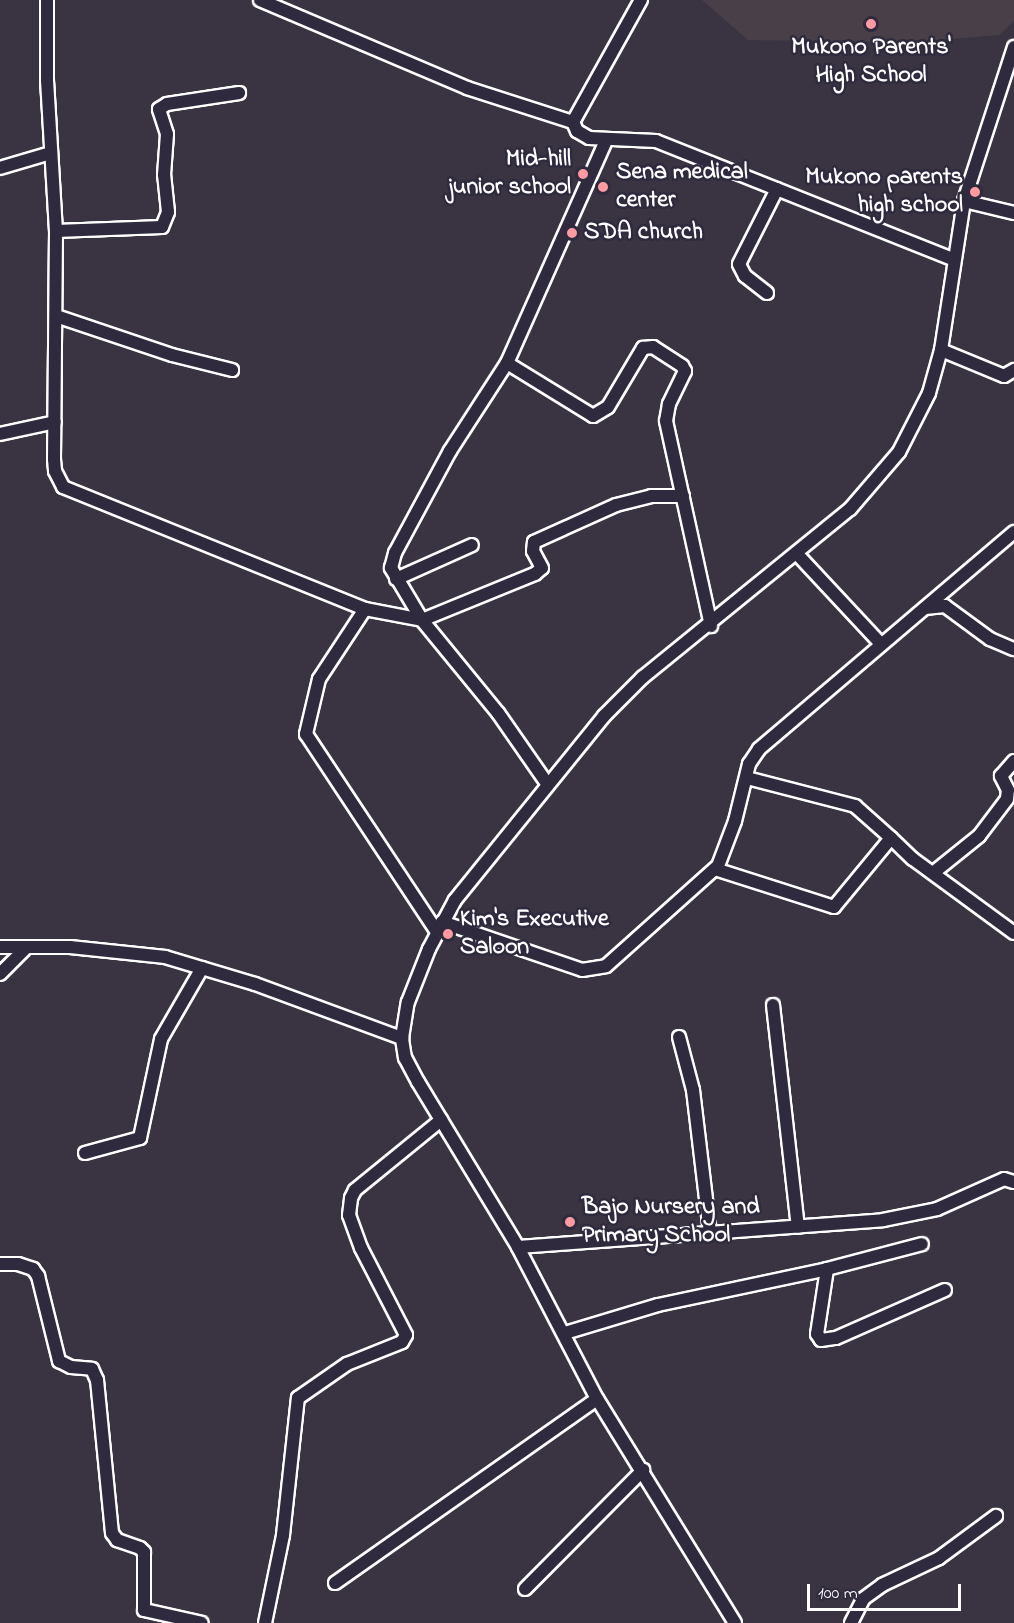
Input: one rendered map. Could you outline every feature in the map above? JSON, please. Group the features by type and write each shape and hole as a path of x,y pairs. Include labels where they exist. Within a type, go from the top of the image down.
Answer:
{"street":[{"path":"47,0 51,153 57,231 55,471 63,487 365,609 422,620 536,574 542,568 533,551 534,542 616,505 651,496 683,496"},
{"path":"260,0 458,84 573,122 577,131 589,138 606,141 628,137 656,141 952,260"},
{"path":"573,122 641,0"},
{"path":"735,1623 643,1470 597,1399 565,1332 518,1247 405,1058 402,1038 408,1002 439,927 482,861 546,782 622,696 798,555 850,509 899,452 929,393 941,350 952,260 964,201 1014,47"},
{"path":"57,231 162,227 168,212 164,175 167,134 159,109 167,104 239,93"},
{"path":"546,782 498,713 422,620 391,568 395,553 450,451 507,363 606,141"},
{"path":"0,168 51,153"},
{"path":"767,293 740,270 739,264 777,189"},
{"path":"964,201 1014,213"},
{"path":"56,316 172,355 232,370"},
{"path":"507,363 593,416 608,407 643,348 653,347 682,366 685,371 669,404 666,421 711,626"},
{"path":"941,350 1004,376 1014,370"},
{"path":"0,434 54,422"},
{"path":"365,609 319,679 306,734 439,927 582,970 598,970 715,869 726,847 752,756 1014,532"},
{"path":"396,579 472,544"},
{"path":"798,555 881,644"},
{"path":"925,608 945,606 990,639 1014,649"},
{"path":"933,873 979,836 1007,799 1008,790 1000,776 1014,761"},
{"path":"747,778 855,806 933,873 1014,933"},
{"path":"715,869 834,907 891,838"},
{"path":"0,947 119,951 165,957 402,1038"},
{"path":"0,974 27,947"},
{"path":"85,1153 140,1138 161,1039 202,968"},
{"path":"773,1005 781,1048 798,1227"},
{"path":"679,1037 693,1090 710,1232"},
{"path":"265,1623 283,1535 298,1398 347,1364 402,1342 406,1335 361,1248 349,1215 351,1198 355,1190 441,1120"},
{"path":"518,1247 798,1227 917,1215 962,1200 993,1183 1005,1179 1014,1182"},
{"path":"565,1332 681,1300 827,1269 922,1244"},
{"path":"0,1264 18,1264 33,1269 38,1276 59,1360 71,1367 92,1369 97,1380 112,1533 117,1540 140,1548 144,1552 144,1610 201,1623"},
{"path":"827,1269 817,1334 821,1340 836,1338 945,1290"},
{"path":"335,1583 597,1399"},
{"path":"525,1589 643,1470"},
{"path":"851,1623 863,1599 939,1558 996,1516"}],"shaded area":[{"name":"Mukono Parents' High School","path":"702,0 1014,0 1014,21 999,35 914,42 748,40"}],"place":[{"name":"Mukono Parents' High School","path":"871,24"},
{"name":"Mid-hill junior school","path":"583,174"},
{"name":"Sena medical center","path":"603,187"},
{"name":"Mukono parents high school","path":"975,192"},
{"name":"SDA church","path":"572,233"},
{"name":"Kim's Executive Saloon","path":"448,934"},
{"name":"Bajo Nursery and Primary School","path":"570,1222"}]}
